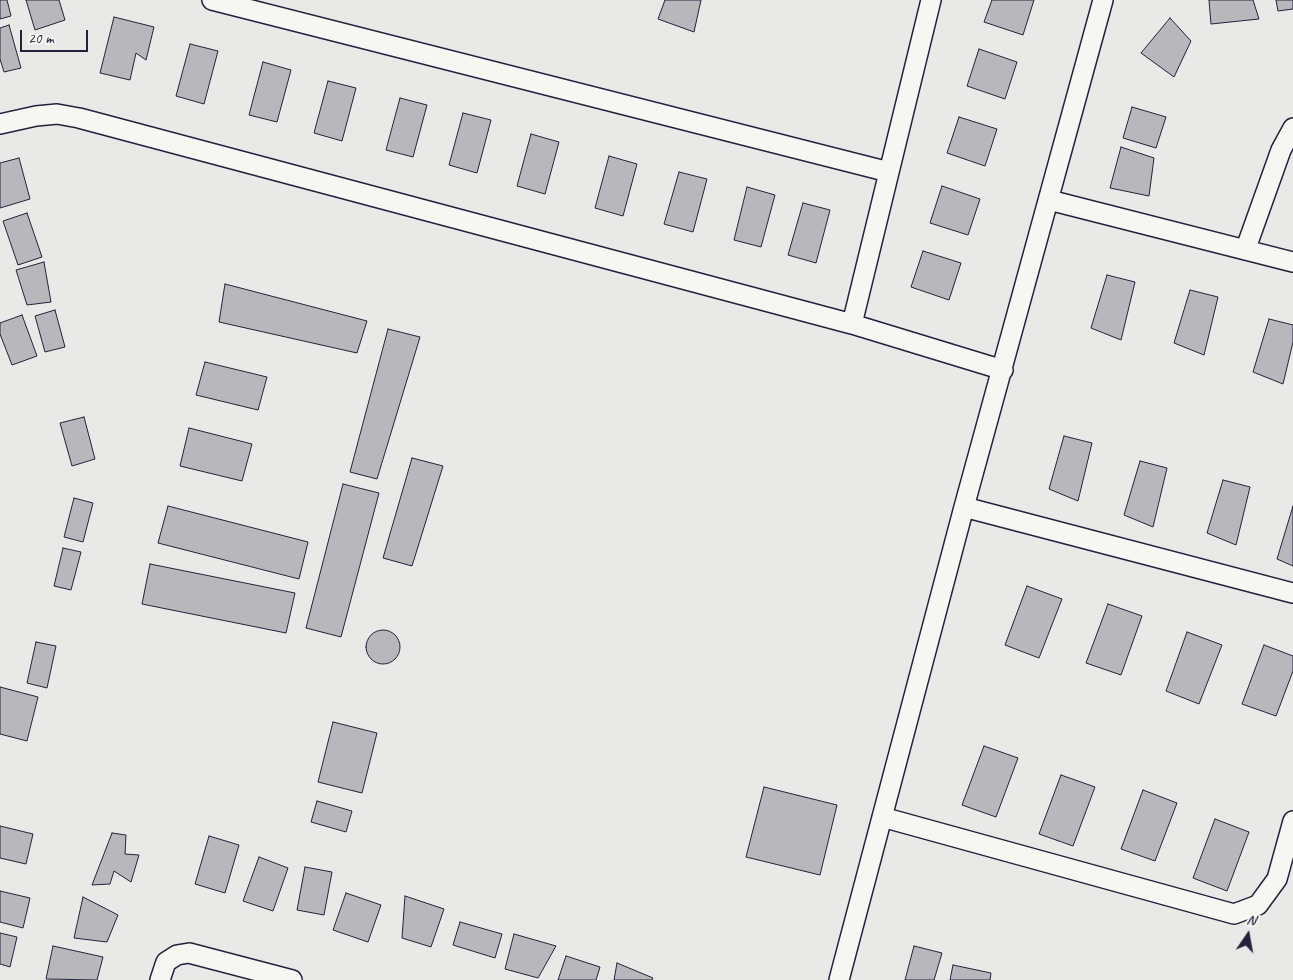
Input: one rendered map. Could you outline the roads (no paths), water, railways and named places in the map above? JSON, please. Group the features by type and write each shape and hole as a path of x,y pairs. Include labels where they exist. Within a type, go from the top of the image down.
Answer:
{"street":[{"path":"212,0 889,172"},
{"path":"852,324 932,0"},
{"path":"839,980 964,508 1103,0"},
{"path":"0,124 36,116 57,114 79,118 852,324 1003,370"},
{"path":"1246,248 1280,150 1293,128"},
{"path":"1049,200 1246,248 1293,262"},
{"path":"964,508 1293,593"},
{"path":"882,817 1234,914 1258,905 1277,879 1293,821"},
{"path":"160,980 166,962 176,955 189,953 292,980"}]}
